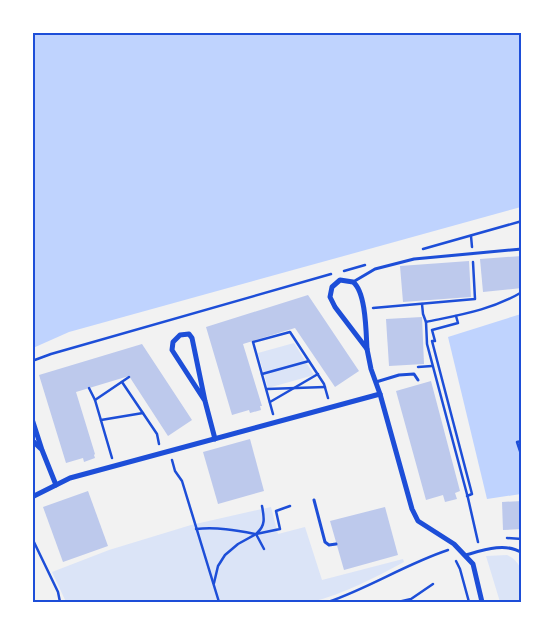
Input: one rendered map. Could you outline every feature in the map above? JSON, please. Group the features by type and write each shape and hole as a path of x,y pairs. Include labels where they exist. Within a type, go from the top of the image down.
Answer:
{"street":[{"path":"367,349 330,297 332,287 336,283 345,280 353,282 360,289 367,349 412,509 418,521 458,547 473,564 482,602"},
{"path":"205,401 172,350 173,342 180,335 189,334 192,338 215,438"},
{"path":"32,497 70,478 380,394"},
{"path":"32,419 56,485"},
{"path":"32,440 42,450"}],"lane":[{"path":"353,282 375,269 414,259 522,250"},
{"path":"375,382 408,373 414,374 418,380"},
{"path":"314,500 325,542 331,545 336,544"},
{"path":"466,555 502,548 520,551"}],"path":[{"path":"417,250 522,221"},
{"path":"363,309 475,299 471,236"},
{"path":"32,361 372,263"},
{"path":"426,322 477,311 522,292"},
{"path":"422,304 426,322 427,344 478,542"},
{"path":"456,316 458,323 432,330 435,341 432,342 472,494 467,496"},
{"path":"275,422 253,342 290,332 318,374 325,387 331,407"},
{"path":"262,374 309,361"},
{"path":"270,402 318,374"},
{"path":"95,400 129,377"},
{"path":"122,382 156,434 162,453"},
{"path":"266,389 325,387"},
{"path":"89,388 95,400 114,466"},
{"path":"100,420 143,413"},
{"path":"522,441 518,442 522,457"},
{"path":"170,451 176,471 182,481 219,602"},
{"path":"214,585 218,566 225,555 263,528 262,506"},
{"path":"196,529 231,529 256,534 280,529 276,510 290,506"},
{"path":"256,534 264,549"},
{"path":"32,538 58,592 60,602"},
{"path":"506,538 522,539"},
{"path":"328,602 369,586 408,565 458,547 486,540"},
{"path":"444,552 448,554"},
{"path":"452,558 457,562 460,569 469,602"},
{"path":"398,602 411,599 433,584"}],"shaded area":[{"path":"294,343 314,375 268,388 258,353"},
{"path":"271,507 278,534 305,527 322,580 403,559 404,562 347,590 311,602 66,602 52,572 109,550 191,525"},
{"path":"507,555 518,563 522,575 521,602 500,602 486,556"}],"water":[{"path":"33,32 521,33 521,207 69,332 33,348"},
{"path":"521,314 521,494 487,499 448,337"}],"building":[{"path":"522,256 522,288 483,292 480,259"},
{"path":"469,261 471,297 403,302 400,266"},
{"path":"308,295 359,371 335,387 295,328 243,344 262,406 260,406 261,410 250,413 249,410 232,415 206,327"},
{"path":"422,317 424,364 389,366 386,319"},
{"path":"142,344 192,420 168,436 129,376 76,392 95,458 84,462 83,458 66,463 39,375"},
{"path":"431,381 460,491 455,493 457,499 445,502 443,495 426,500 396,391"},
{"path":"250,439 264,491 218,504 203,452"},
{"path":"88,491 108,546 63,562 43,507"},
{"path":"522,501 522,529 503,530 502,502"},
{"path":"385,507 398,555 344,570 330,521"}]}
